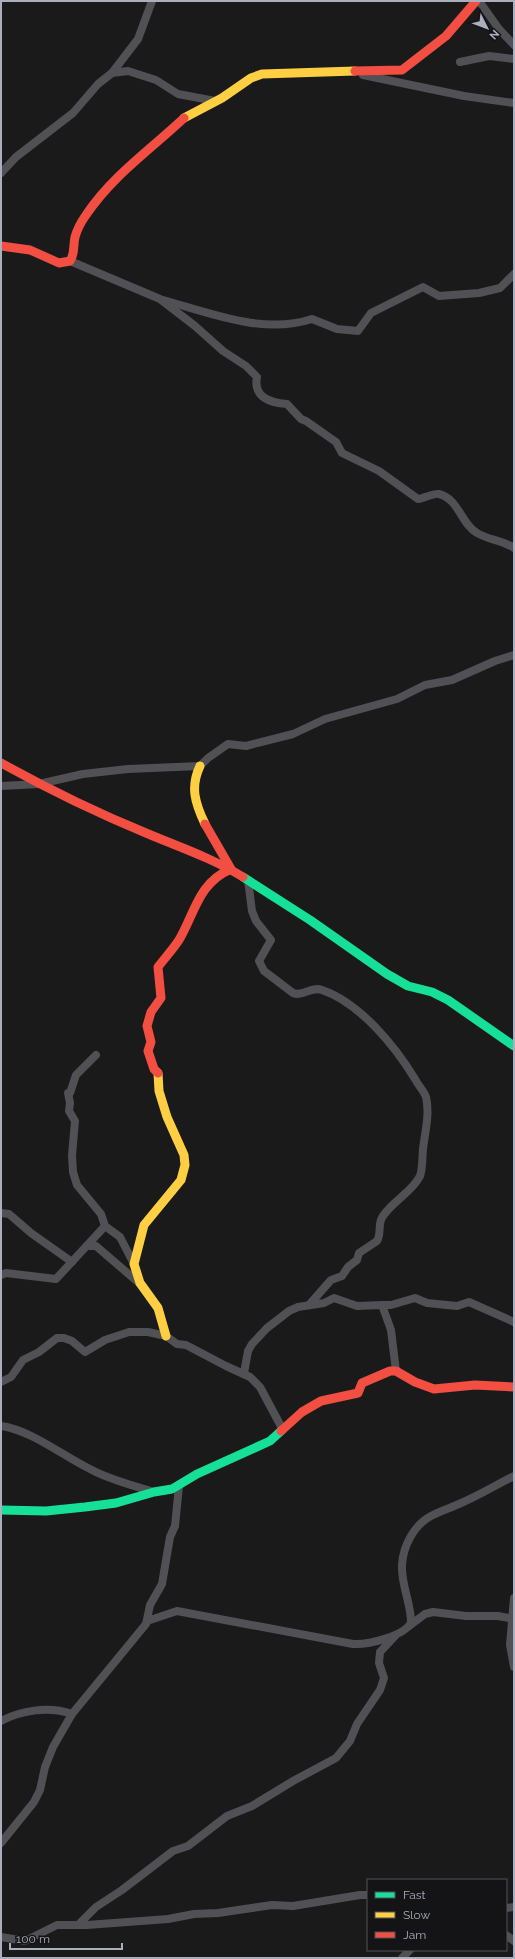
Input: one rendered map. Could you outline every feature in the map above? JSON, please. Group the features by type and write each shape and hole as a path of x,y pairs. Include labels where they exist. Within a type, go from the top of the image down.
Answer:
{"street":[{"path":"1,173 16,157 73,113 98,84 112,73 138,39 152,1"},
{"path":"70,261 73,257 75,237 81,222 97,198 114,178 155,145 187,115 194,110 215,101 251,78 262,74 352,73 368,70 402,70 446,36 478,1 499,29 514,45"},
{"path":"460,62 489,56 514,59"},
{"path":"112,73 128,71 156,80 178,94 215,101"},
{"path":"352,73 464,96 514,103"},
{"path":"1,246 30,250 60,263 70,261 160,299 213,314 266,325 298,324 312,319 336,329 358,331 371,313 423,287 439,296 479,293 500,288 514,274"},
{"path":"160,299 196,326 223,351 246,366 257,377 256,386 260,395 275,404 287,404 300,419 306,421 336,442 342,453 379,471 418,499 438,494 448,498 458,508 466,525 478,534 514,548"},
{"path":"231,869 204,822 195,798 194,779 200,766 208,758 228,744 246,746 293,734 325,719 397,699 424,685 452,680 495,661 514,655"},
{"path":"1,763 39,784 144,833 202,855 231,869 310,920 387,974 408,986 432,992 448,1000 514,1046"},
{"path":"1,786 39,784 83,774 128,769 200,766"},
{"path":"134,1264 144,1225 181,1180 185,1165 184,1155 167,1116 159,1092 158,1072 154,1069 148,1050 151,1042 147,1026 148,1021 151,1012 161,998 158,967 179,940 194,906 209,884 219,874 231,869"},
{"path":"248,880 252,911 256,921 271,940 259,961 264,971 293,992 298,994 321,989 352,1008 390,1041 407,1064 426,1098 427,1120 420,1175 409,1189 392,1203 381,1218 377,1241 359,1253 357,1260 348,1267 342,1276 331,1280 310,1305"},
{"path":"96,1055 76,1075 70,1094 68,1093 70,1103 69,1111 75,1121 72,1156 75,1179 79,1190 101,1214 105,1226 120,1237 134,1264 140,1283"},
{"path":"1,1213 9,1214 31,1233 72,1262"},
{"path":"1,1275 6,1273 56,1279 105,1226"},
{"path":"87,1246 96,1246 140,1283 158,1308 166,1336"},
{"path":"244,1373 248,1351 256,1339 289,1311 324,1303 334,1298 357,1306 391,1305 415,1298 427,1303 459,1306 469,1302 514,1322"},
{"path":"382,1305 392,1330 396,1371"},
{"path":"1,1382 11,1377 23,1360 39,1352 57,1338 64,1338 72,1341 85,1352 105,1340 129,1332 148,1332 166,1336 177,1344 186,1345 250,1377 260,1387 283,1430"},
{"path":"1,1510 46,1511 85,1507 128,1500 154,1492 172,1490 197,1474 270,1441 302,1412 321,1401 358,1393 362,1384 385,1372 396,1371 415,1382 434,1389 492,1385 514,1387"},
{"path":"1,1426 14,1429 42,1442 85,1467 110,1478 154,1492"},
{"path":"409,1626 411,1617 402,1579 402,1565 407,1545 413,1533 424,1520 431,1515 460,1504 514,1476"},
{"path":"1,1843 34,1802 40,1790 45,1767 53,1747 72,1714 147,1622 150,1605 162,1584 170,1537 175,1526 179,1486"},
{"path":"514,1598 510,1645 514,1667"},
{"path":"147,1622 177,1610 353,1644 370,1643 396,1634 425,1614 433,1612 513,1619"},
{"path":"78,1926 96,1907 122,1890 173,1851 188,1846 227,1816 252,1806 293,1781 336,1758 350,1742 357,1724 380,1690 384,1678 379,1663 380,1652 396,1634"},
{"path":"1,1722 20,1712 60,1710 72,1714"},
{"path":"1,1937 26,1941 58,1925 78,1926 168,1919 194,1914 218,1914 272,1905 293,1906 360,1894 367,1895"}],"traffic: fast":[{"path":"243,877 310,920 387,974 408,986 432,992 448,1000 514,1046"},
{"path":"1,1510 46,1511 85,1507 116,1503 154,1492 172,1489 197,1474 270,1441 281,1431"}],"traffic: slow":[{"path":"184,118 222,98 251,78 262,74 355,71"},
{"path":"200,766 195,781 195,795 196,802 205,824"},
{"path":"158,1073 159,1091 167,1117 184,1155 185,1165 181,1180 144,1225 134,1264 140,1283 158,1308 166,1336"}],"traffic: jam":[{"path":"355,71 402,70 446,36 476,1"},
{"path":"1,246 30,250 59,263 70,261 73,256 75,237 78,229 96,201 119,176 184,118"},
{"path":"1,763 91,809 207,858 243,877"},
{"path":"158,1073 154,1069 148,1051 151,1042 147,1026 151,1012 161,998 158,967 179,940 204,890 211,882 231,869 205,824"},
{"path":"281,1431 302,1412 321,1401 358,1393 362,1383 390,1371 396,1371 415,1382 434,1389 475,1385 514,1387"}]}
